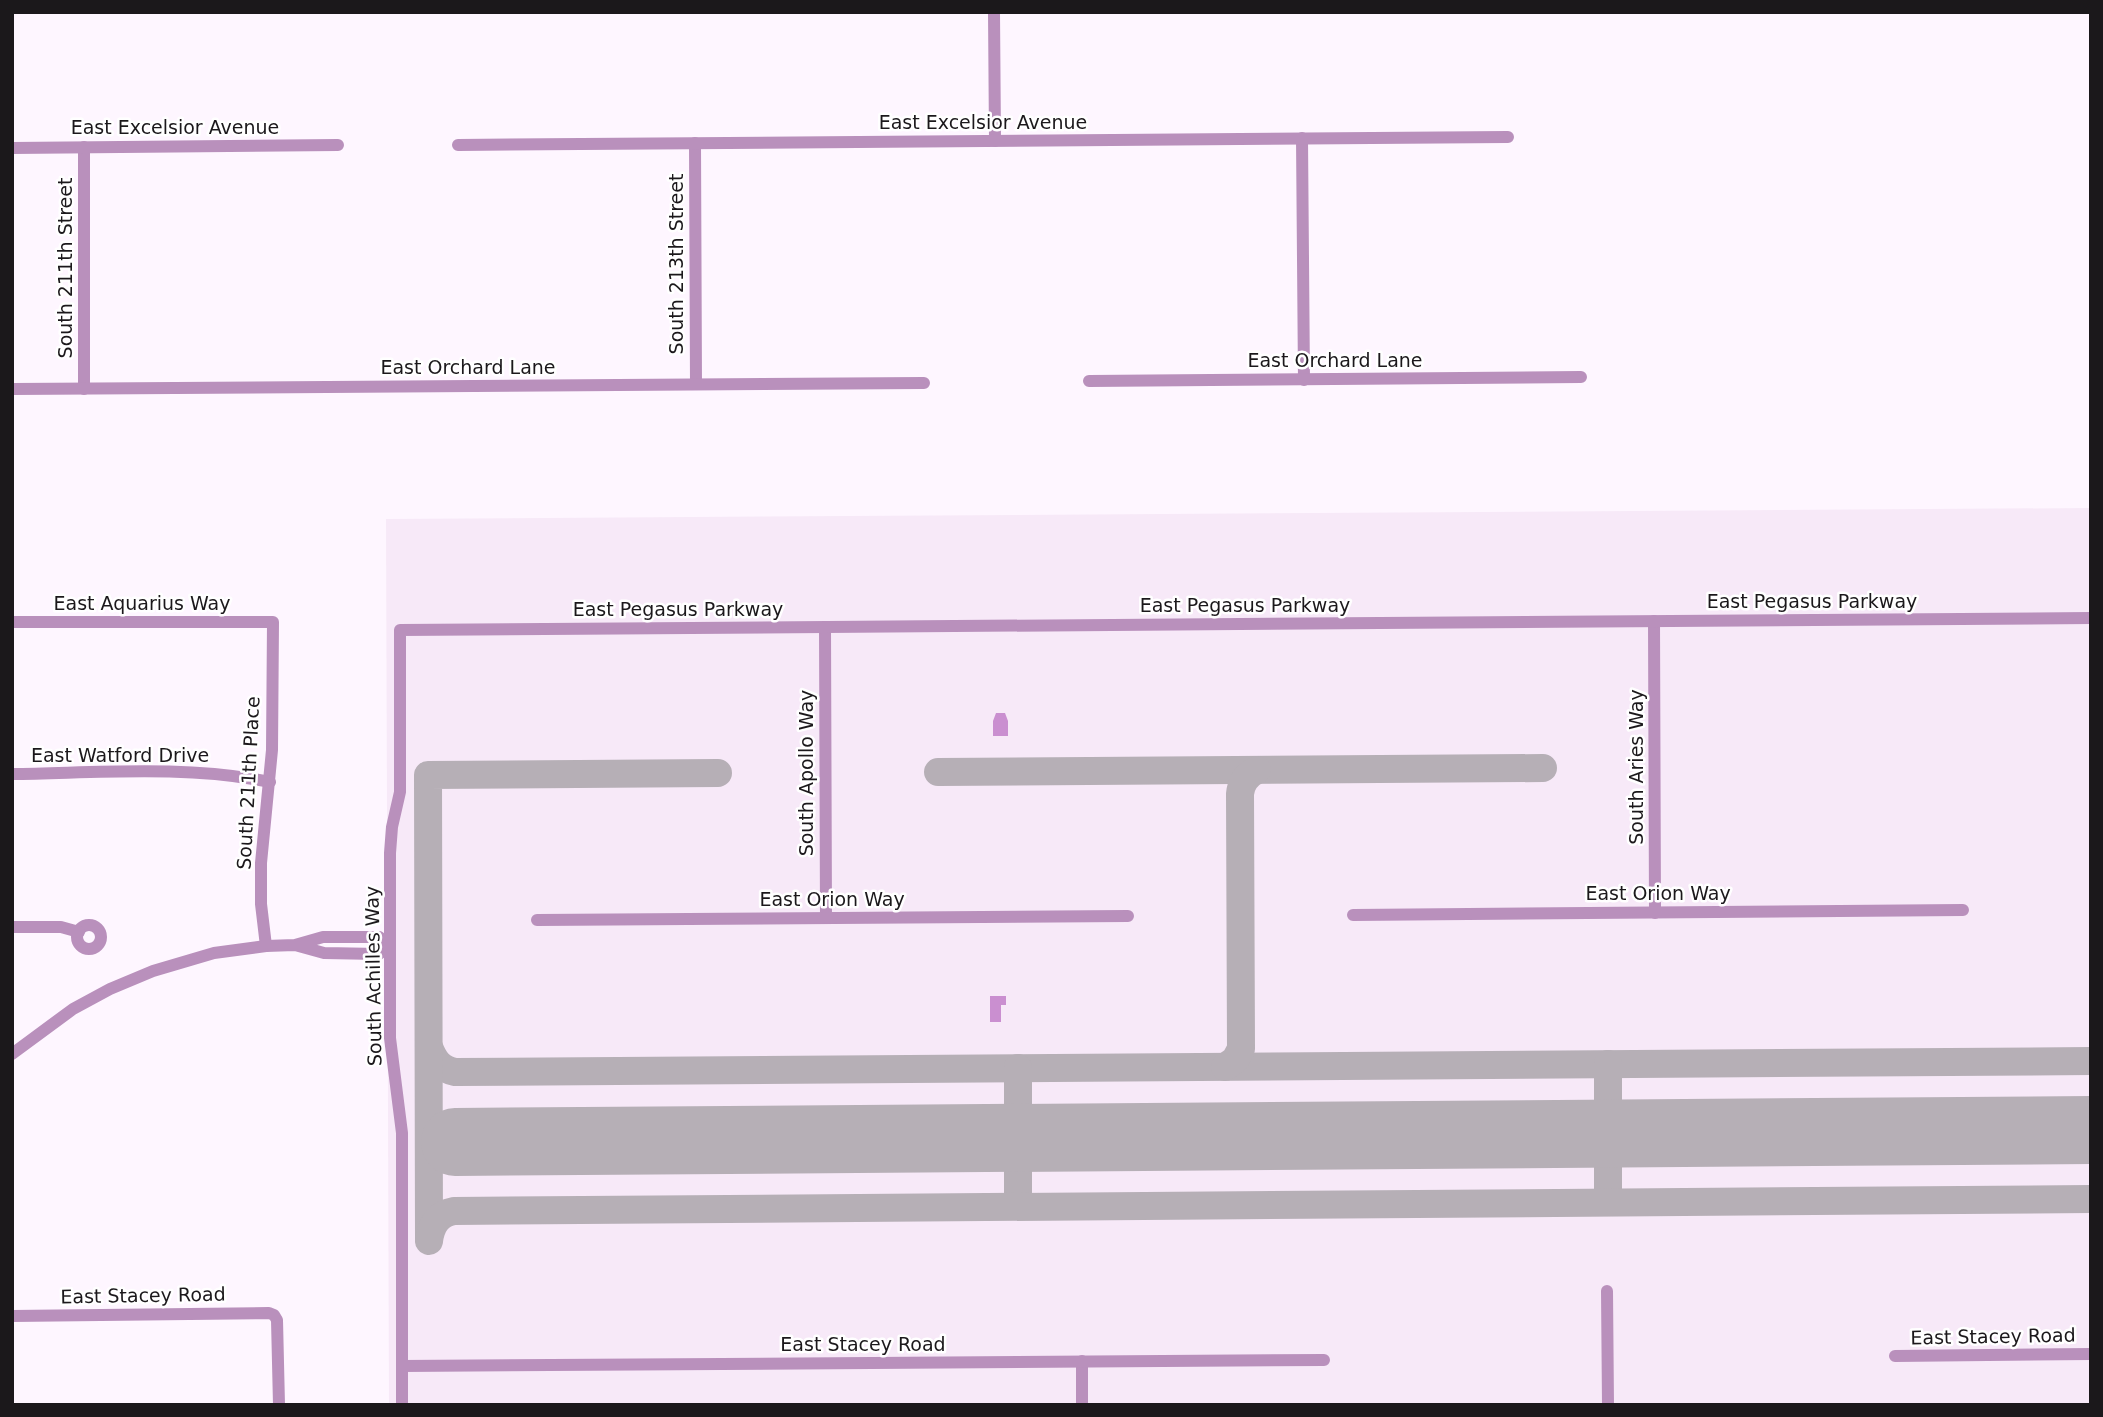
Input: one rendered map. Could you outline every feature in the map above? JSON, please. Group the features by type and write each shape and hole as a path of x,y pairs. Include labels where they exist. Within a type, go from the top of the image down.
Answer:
{"street":[{"path":"994,12 995,141"},
{"name":"East Excelsior Avenue","path":"458,145 1508,137"},
{"path":"1302,138 1304,380"},
{"name":"South 213th Street","path":"695,143 696,384"},
{"name":"East Excelsior Avenue","path":"12,148 338,145"},
{"name":"South 211th Street","path":"84,147 84,389"},
{"name":"East Orchard Lane","path":"1088,382 1581,377"},
{"name":"East Orchard Lane","path":"12,389 924,383"},
{"name":"East Pegasus Parkway","path":"400,630 2091,618"},
{"name":"South Aries Way","path":"1654,621 1656,913"},
{"name":"East Aquarius Way","path":"12,622 273,622"},
{"name":"South 211th Place","path":"266,946 261,904 261,863 272,750 273,622"},
{"name":"South Apollo Way","path":"825,627 826,918"},
{"name":"South Achilles Way","path":"400,630 400,792 390,853 390,946 391,1057 402,1133 402,1405"},
{"name":"East Watford Drive","path":"12,774 187,772 270,782"},
{"name":"East Orion Way","path":"1353,915 1963,910"},
{"name":"East Orion Way","path":"537,920 1128,916"},
{"path":"12,928 61,927 79,932"},
{"path":"12,1054 73,1009 110,989 152,971 214,953 295,945 323,937 379,937 390,946"},
{"path":"1607,1291 1608,1405"},
{"name":"East Stacey Road","path":"12,1316 269,1313 274,1315 278,1327 279,1405"},
{"name":"East Stacey Road","path":"1895,1356 2091,1354"},
{"name":"East Stacey Road","path":"402,1366 1324,1360"},
{"path":"1082,1361 1082,1405"}],"shaded area":[{"path":"2091,508 2091,1405 389,1405 386,519"},
{"path":"996,713 1005,713 1008,736 993,736"},
{"path":"990,996 1006,996 1006,1005 1001,1005 1001,1022 990,1022"}],"taxiway":[{"path":"938,772 1543,768"},
{"path":"1225,1067 1235,1060 1241,1049 1240,794 1245,780 1257,770"},
{"path":"429,1239 428,775 718,773"},
{"path":"429,1047 438,1063 455,1072 2091,1061"},
{"path":"1608,1064 1608,1202"},
{"path":"1018,1068 1018,1206"},
{"path":"429,1241 436,1221 454,1211 2091,1199"}],"runway":[{"path":"455,1142 2091,1130"}]}
